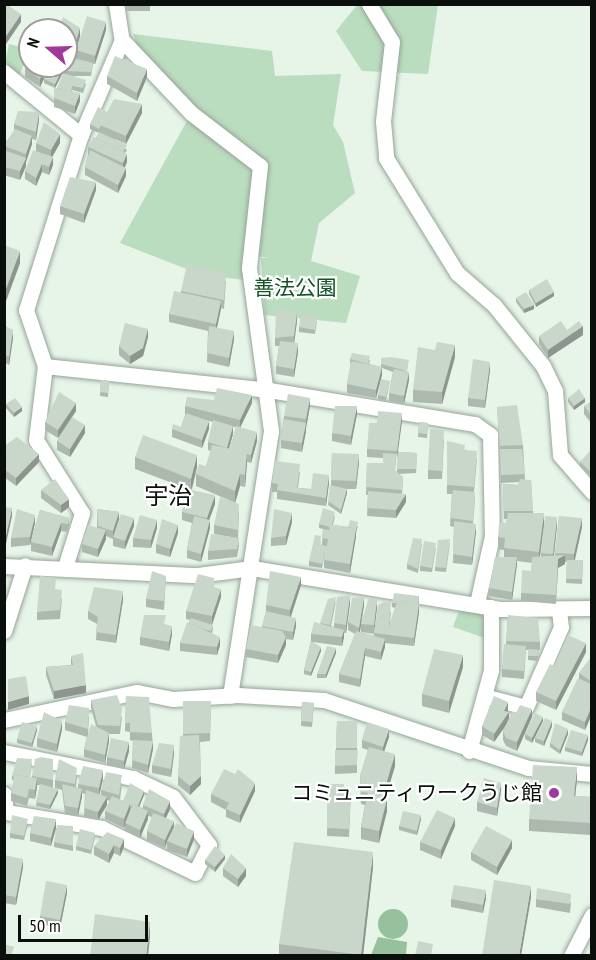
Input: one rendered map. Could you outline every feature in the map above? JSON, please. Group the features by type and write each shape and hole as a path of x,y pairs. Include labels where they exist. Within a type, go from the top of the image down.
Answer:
{"street":[{"path":"116,4 123,40 191,114 260,166 249,268 269,390 271,431 252,568 230,696"},
{"path":"369,4 392,42 382,121 386,158 457,273 494,305 543,366 555,391 560,455 591,492"},
{"path":"65,567 82,513 36,440 45,366 26,310 81,135 123,40"},
{"path":"4,72 81,135"},
{"path":"45,366 269,390 475,423 490,435 492,536 484,605 491,670 469,751"},
{"path":"4,631 25,565"},
{"path":"4,566 25,565 198,575 252,568 484,605 559,611 591,608"},
{"path":"484,696 526,707 561,627 559,611"},
{"path":"4,720 137,692 173,699 230,696 324,700 469,751 528,768 591,774"},
{"path":"4,752 133,778 173,797 208,845 195,873 102,828 6,812 4,794"},
{"path":"571,956 591,915"}],"green space":[{"path":"357,5 438,5 428,74 362,71 336,31"},
{"name":"善法公園","path":"133,34 272,51 275,76 341,74 333,125 343,142 355,193 319,223 311,261 360,276 346,323 265,315 261,258 270,258 255,256 264,170 195,109 137,46"},
{"path":"9,44 18,46 18,75 5,62"},
{"path":"188,119 256,171 244,280 202,275 120,243"},
{"path":"462,603 483,611 485,638 453,627"}],"shaded area":[{"path":"393,909 399,910 407,918 407,930 399,938 393,939 387,938 379,930 378,924 379,918 387,910"},
{"path":"378,937 407,942 406,955 371,955"}],"building":[{"path":"6,4 21,14 6,36 4,36 4,6"},
{"path":"87,16 106,22 95,56 78,51"},
{"path":"115,56 147,69 137,93 107,76"},
{"path":"78,59 93,63 91,72 78,72"},
{"path":"45,78 58,78 55,84"},
{"path":"61,78 86,80 83,88 72,86 71,92 57,88"},
{"path":"54,88 80,93 75,106 54,98"},
{"path":"114,99 142,104 126,136 100,125"},
{"path":"98,107 107,112 99,129 90,124"},
{"path":"18,111 39,112 36,132 14,124"},
{"path":"44,122 60,134 51,150 36,143"},
{"path":"15,129 32,136 26,154 4,146"},
{"path":"99,132 127,145 123,152 96,138"},
{"path":"94,137 127,154 123,163 88,147"},
{"path":"4,150 26,158 20,171 4,167"},
{"path":"33,150 53,157 49,167 42,164 36,178 25,171"},
{"path":"90,150 126,168 118,185 85,167"},
{"path":"70,177 96,182 84,214 60,206"},
{"path":"4,245 20,251 6,289 4,289"},
{"path":"187,264 226,273 224,300 181,291"},
{"path":"547,279 554,292 536,303 529,290"},
{"path":"174,291 221,301 216,324 169,314"},
{"path":"526,292 534,305 524,309 516,298"},
{"path":"276,309 297,312 294,336 275,338"},
{"path":"301,314 317,317 315,330 299,327"},
{"path":"561,321 567,330 579,321 583,326 548,350 539,336"},
{"path":"125,323 148,329 143,348 130,356 119,346"},
{"path":"4,325 13,330 9,357 4,354"},
{"path":"209,326 234,331 229,358 207,353"},
{"path":"280,341 298,343 294,369 276,366"},
{"path":"437,342 455,345 442,392 413,390 418,347 435,350"},
{"path":"352,353 370,356 368,364 350,359"},
{"path":"381,358 409,360 407,371 381,364"},
{"path":"473,359 490,362 485,400 468,398"},
{"path":"351,361 382,367 376,390 347,384"},
{"path":"394,369 409,372 404,396 389,393"},
{"path":"381,379 390,381 386,397 378,395"},
{"path":"101,380 109,381 108,393 100,392"},
{"path":"217,388 252,395 240,420 185,406 187,397 214,400"},
{"path":"579,389 585,398 574,406 568,398"},
{"path":"59,392 76,403 58,430 45,422"},
{"path":"288,394 310,398 306,419 284,416"},
{"path":"15,398 22,407 14,413 6,404"},
{"path":"591,402 591,415 584,406"},
{"path":"517,405 523,445 500,446 497,407"},
{"path":"335,406 357,406 351,436 332,433"},
{"path":"378,411 402,413 397,451 367,449 369,423 377,423"},
{"path":"186,413 209,421 202,440 172,429 173,424 181,427"},
{"path":"72,417 85,425 70,449 57,441"},
{"path":"284,419 306,423 302,443 281,440"},
{"path":"213,420 233,426 227,448 208,442"},
{"path":"419,422 428,423 427,434 418,433"},
{"path":"236,426 257,432 251,455 230,449"},
{"path":"430,429 444,430 442,471 428,470"},
{"path":"143,435 197,455 191,479 135,457"},
{"path":"17,437 39,454 16,478 4,469 4,461 7,458 4,456 4,446"},
{"path":"447,441 465,445 464,450 477,451 474,487 447,485"},
{"path":"212,445 247,452 245,475 240,474 235,491 196,474 199,464 206,466"},
{"path":"500,449 522,449 525,474 501,475"},
{"path":"398,452 417,453 416,469 397,469"},
{"path":"591,452 591,472 580,462"},
{"path":"332,453 359,454 356,481 331,480"},
{"path":"383,453 396,454 395,470 403,477 402,490 366,487 367,463 383,463"},
{"path":"275,461 300,464 297,488 311,489 313,473 329,475 326,498 277,490 278,484 272,483"},
{"path":"55,479 69,499 61,505 41,490"},
{"path":"520,479 531,480 533,511 504,511 503,484 518,485"},
{"path":"330,485 347,489 341,510 328,501"},
{"path":"187,489 215,495 207,518 182,512"},
{"path":"453,490 475,492 473,521 450,518"},
{"path":"368,491 406,494 396,510 367,508"},
{"path":"220,497 239,504 238,530 214,525"},
{"path":"4,507 12,508 6,535 4,535"},
{"path":"323,508 335,512 330,527 319,524"},
{"path":"17,509 35,515 30,537 11,538"},
{"path":"97,509 119,512 113,531 98,526"},
{"path":"274,509 292,513 286,536 271,538"},
{"path":"40,510 69,518 68,524 61,523 52,547 31,542"},
{"path":"508,513 544,513 539,552 504,548 505,538 498,537 499,523 506,523"},
{"path":"121,514 134,518 125,541 113,537"},
{"path":"140,515 157,520 151,540 133,538"},
{"path":"194,516 210,520 201,554 187,550"},
{"path":"545,516 557,517 553,554 541,553"},
{"path":"559,516 582,518 574,554 555,553"},
{"path":"162,519 178,525 170,549 156,544"},
{"path":"350,520 358,522 356,530 348,527"},
{"path":"454,521 476,524 472,557 453,554"},
{"path":"330,524 356,529 350,564 324,560 328,539 322,538 323,529 329,530"},
{"path":"88,525 106,530 98,549 82,544"},
{"path":"211,534 239,538 237,549 208,551"},
{"path":"315,535 321,536 320,544 326,546 322,564 309,561"},
{"path":"413,538 422,539 418,569 407,564"},
{"path":"450,539 446,568 435,567 438,540"},
{"path":"424,541 436,543 432,568 420,566"},
{"path":"565,555 558,559 556,595 521,593 522,570 531,571 532,557"},
{"path":"495,557 517,557 512,592 489,588"},
{"path":"567,560 583,560 582,579 566,579"},
{"path":"152,571 166,576 164,601 146,599"},
{"path":"270,571 301,577 290,610 266,605"},
{"path":"198,574 214,578 214,587 221,589 212,616 186,611"},
{"path":"40,576 56,578 55,589 62,590 60,610 37,612"},
{"path":"94,587 123,591 116,635 96,632 98,617 88,611"},
{"path":"394,593 419,596 418,604 397,601 392,603"},
{"path":"350,595 346,625 334,623 337,597"},
{"path":"336,597 330,625 320,623 328,599"},
{"path":"364,597 359,628 348,622 352,598"},
{"path":"369,597 377,599 374,625 361,624"},
{"path":"397,601 419,604 414,638 374,633 378,605 391,602 389,627"},
{"path":"266,611 296,618 293,632 262,626"},
{"path":"144,615 166,615 164,624 172,626 169,642 140,637"},
{"path":"508,615 538,618 540,642 506,641"},
{"path":"191,618 213,625 211,631 189,623"},
{"path":"187,622 220,637 217,647 180,643"},
{"path":"314,622 344,630 342,637 311,634"},
{"path":"251,625 282,631 286,637 278,655 246,649"},
{"path":"356,631 385,639 381,652 365,648 360,679 339,674"},
{"path":"568,635 586,643 556,701 536,692 550,664 554,666"},
{"path":"311,641 321,647 311,672 304,670"},
{"path":"504,644 526,646 524,671 502,669"},
{"path":"327,646 336,648 326,674 317,674"},
{"path":"434,649 463,655 449,701 422,694"},
{"path":"528,649 539,650 538,656 528,656"},
{"path":"83,653 86,685 54,691 46,667 73,665 71,656"},
{"path":"591,658 591,681 579,673"},
{"path":"26,676 29,696 8,702 8,679"},
{"path":"578,678 591,684 591,708 585,722 562,712"},
{"path":"117,695 122,709 120,726 98,725 91,700"},
{"path":"126,696 149,697 152,733 130,732 130,723 125,723"},
{"path":"494,696 508,702 504,711 509,712 494,734 482,726"},
{"path":"183,701 211,701 210,733 183,734"},
{"path":"302,702 314,703 312,722 301,721"},
{"path":"69,705 89,708 88,729 65,722"},
{"path":"520,705 532,709 517,742 506,738 503,731 512,712 516,713"},
{"path":"44,712 62,721 57,744 37,738"},
{"path":"535,713 543,717 532,738 525,734"},
{"path":"545,718 552,721 544,741 535,738"},
{"path":"337,721 357,721 357,748 336,748"},
{"path":"22,722 37,726 32,743 17,739"},
{"path":"367,722 389,729 383,747 362,740"},
{"path":"555,723 568,729 560,750 550,743"},
{"path":"91,724 109,733 105,755 84,749"},
{"path":"571,730 588,735 582,752 565,747"},
{"path":"199,735 201,776 190,786 178,776 180,736"},
{"path":"111,738 129,742 124,761 107,757"},
{"path":"133,740 153,741 148,765 132,760"},
{"path":"159,743 174,745 171,769 152,765"},
{"path":"369,747 395,754 382,798 387,799 379,831 361,827 368,793 361,792 360,776"},
{"path":"335,750 358,750 357,765 335,766"},
{"path":"41,757 53,759 53,780 32,776 35,759"},
{"path":"17,758 32,759 30,777 12,776"},
{"path":"59,759 77,768 75,784 55,780"},
{"name":"コミュニティワークうじ館","path":"533,765 577,767 574,796 591,797 591,823 529,819"},
{"path":"83,766 103,770 99,788 78,784"},
{"path":"224,769 235,774 238,769 255,783 240,815 226,809 229,803 211,794"},
{"path":"106,772 122,775 119,795 101,790"},
{"path":"14,775 37,778 35,790 29,789 27,798 11,793"},
{"path":"484,778 501,783 497,808 477,802"},
{"path":"130,783 144,791 138,806 133,804 132,806 123,801"},
{"path":"40,784 58,789 50,805 36,802"},
{"path":"62,784 82,789 78,808 65,806"},
{"path":"328,784 344,784 344,791 351,791 349,829 327,828"},
{"path":"149,789 170,801 164,814 143,805"},
{"path":"86,790 107,797 98,812 84,808"},
{"path":"112,796 130,804 124,819 105,811"},
{"path":"133,804 148,811 140,830 125,823"},
{"path":"437,810 455,818 441,850 420,842"},
{"path":"403,811 421,815 417,831 399,826"},
{"path":"153,813 174,821 165,840 147,831"},
{"path":"12,815 28,819 24,836 10,833"},
{"path":"34,816 56,819 51,838 30,833"},
{"path":"176,823 194,831 187,849 167,841"},
{"path":"57,825 73,826 73,846 54,842"},
{"path":"486,826 512,840 497,867 471,852"},
{"path":"80,829 95,833 91,850 76,846"},
{"path":"107,832 124,839 120,848 114,845 109,854 94,846"},
{"path":"294,842 373,852 361,955 279,944"},
{"path":"215,846 225,855 215,867 205,860"},
{"path":"231,854 246,868 238,879 223,868"},
{"path":"4,855 23,859 16,897 4,895"},
{"path":"494,880 531,886 519,956 482,956"},
{"path":"46,881 67,885 60,920 40,916"},
{"path":"454,885 486,890 483,905 451,899"},
{"path":"537,888 571,894 570,904 536,899"},
{"path":"95,914 150,922 146,956 90,956"},
{"path":"418,941 433,944 431,956 415,956"},
{"path":"4,944 14,947 11,956 4,956"}],"place":[{"name":"コミュニティワークうじ館","path":"554,793"}],"district":[{"name":"宇治","path":"168,496"}]}
